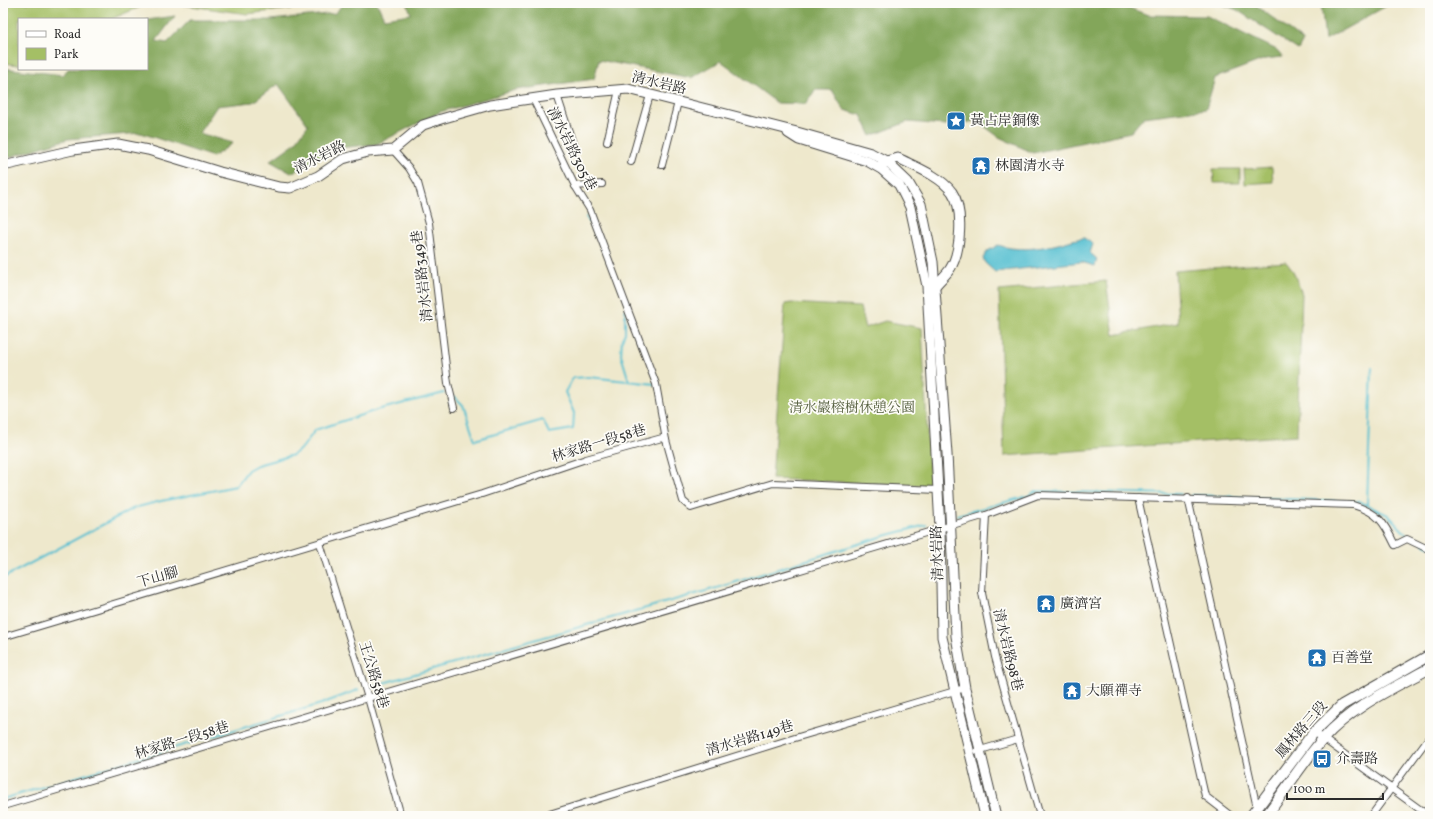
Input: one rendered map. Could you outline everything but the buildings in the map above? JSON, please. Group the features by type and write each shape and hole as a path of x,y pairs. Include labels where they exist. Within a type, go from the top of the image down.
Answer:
{"main road":[{"name":"鳳林路三段","path":"1254,812 1314,732 1342,705 1430,655"},
{"name":"鳳林路三段","path":"1266,816 1323,739 1354,713 1430,668"}],"street":[{"name":"清水岩路","path":"3,166 73,150 118,144 148,150 220,172 280,187 290,188 318,176 343,159 368,152 393,150 423,124 490,104 557,95 628,89 784,130 799,140 867,161 884,165 898,158 926,172 952,191 957,201 960,235 956,255 950,269 931,286"},
{"path":"607,142 619,90"},
{"path":"631,162 650,94"},
{"path":"557,95 574,147"},
{"name":"清水岩路305巷","path":"532,99 575,186 590,210 656,384 666,440"},
{"path":"662,165 678,102"},
{"name":"清水岩路349巷","path":"393,150 409,168 418,183 429,223 448,383 454,408"},
{"name":"清水岩路","path":"884,165 899,185 910,207 931,286 951,525 956,636 965,688 996,816"},
{"path":"575,186 602,184"},
{"name":"清水岩路","path":"931,286 940,528 942,637 985,816"},
{"name":"林家路一段58巷","path":"320,543 482,494 586,459 662,438 666,440 683,501 690,508 774,483 938,490"},
{"name":"林家路一段58巷","path":"3,806 986,515 1038,494 1138,498 1188,498 1353,505 1364,508 1385,523 1395,545 1406,539 1430,550"},
{"path":"1138,498 1205,796 1231,816"},
{"path":"1188,498 1254,812"},
{"name":"清水岩路98巷","path":"986,515 982,593 995,657 1040,816"},
{"name":"下山腳","path":"3,637 320,543"},
{"name":"王公路58巷","path":"320,543 368,698 401,816"},
{"name":"清水岩路149巷","path":"543,816 965,688"},
{"path":"1314,732 1429,816"},
{"path":"1371,816 1430,736"},
{"path":"970,754 1018,739"}],"green space":[{"path":"3,3 150,3 113,18 18,18 18,65 3,63"},
{"path":"170,3 343,3 247,14"},
{"path":"343,3 377,3 384,18 411,14 407,3 1116,3 1148,15 1207,16 1277,50 1283,57 1265,59 1215,78 1206,109 1144,117 1131,132 1033,153 999,137 977,121 946,125 907,122 871,136 861,115 844,110 832,90 815,90 806,104 777,103 721,61 691,78 599,60 594,79 516,90 440,112 377,144 339,148 291,173 270,161 295,143 308,125 278,84 253,102 217,106 199,133 233,143 213,157 141,133 68,139 3,159 3,68 63,75 67,70 148,70 148,20 175,16 156,41 167,43 190,20 271,20 336,13"},
{"path":"1218,3 1253,3 1303,41 1298,50 1237,10"},
{"path":"1321,3 1392,3 1325,40"},
{"path":"1272,167 1273,182 1245,184 1244,169"},
{"path":"1213,169 1240,169 1240,183 1214,183"},
{"path":"1286,262 1293,271 1302,294 1297,435 1004,456 999,291 1106,281 1114,335 1178,323 1175,271"},
{"name":"清水巖榕樹休憩公園","path":"791,303 860,307 865,328 885,321 922,328 930,486 772,479 785,304"}],"water":[{"path":"1084,238 1093,244 1090,253 1097,259 1095,266 1081,262 995,272 985,263 983,258 988,251 998,245 1018,249 1033,248"}],"waterway":[{"path":"586,217 594,229"},
{"path":"625,309 625,333 622,339 621,355 629,381"},
{"path":"1367,504 1372,368"},
{"path":"454,396 463,405 475,440 543,420 549,433 573,429 574,413 565,392 573,378 589,377 655,384"},
{"path":"3,578 134,508 236,486 248,470 257,465 293,455 303,447 315,430 377,410 444,393"},
{"path":"957,515 1028,496 1035,491 1180,494"},
{"path":"1191,495 1360,502 1388,515 1409,537"},
{"path":"369,687 720,587 884,536 926,525"},
{"path":"1424,544 1430,546"},
{"path":"3,799 321,704 358,690"}],"place":[{"name":"黃占岸銅像","path":"956,121"},
{"name":"林園清水寺","path":"981,166"},
{"name":"廣濟宮","path":"1046,604"},
{"name":"百善堂","path":"1317,658"},
{"name":"大願禪寺","path":"1072,691"},
{"name":"介壽路","path":"1322,759"}]}
